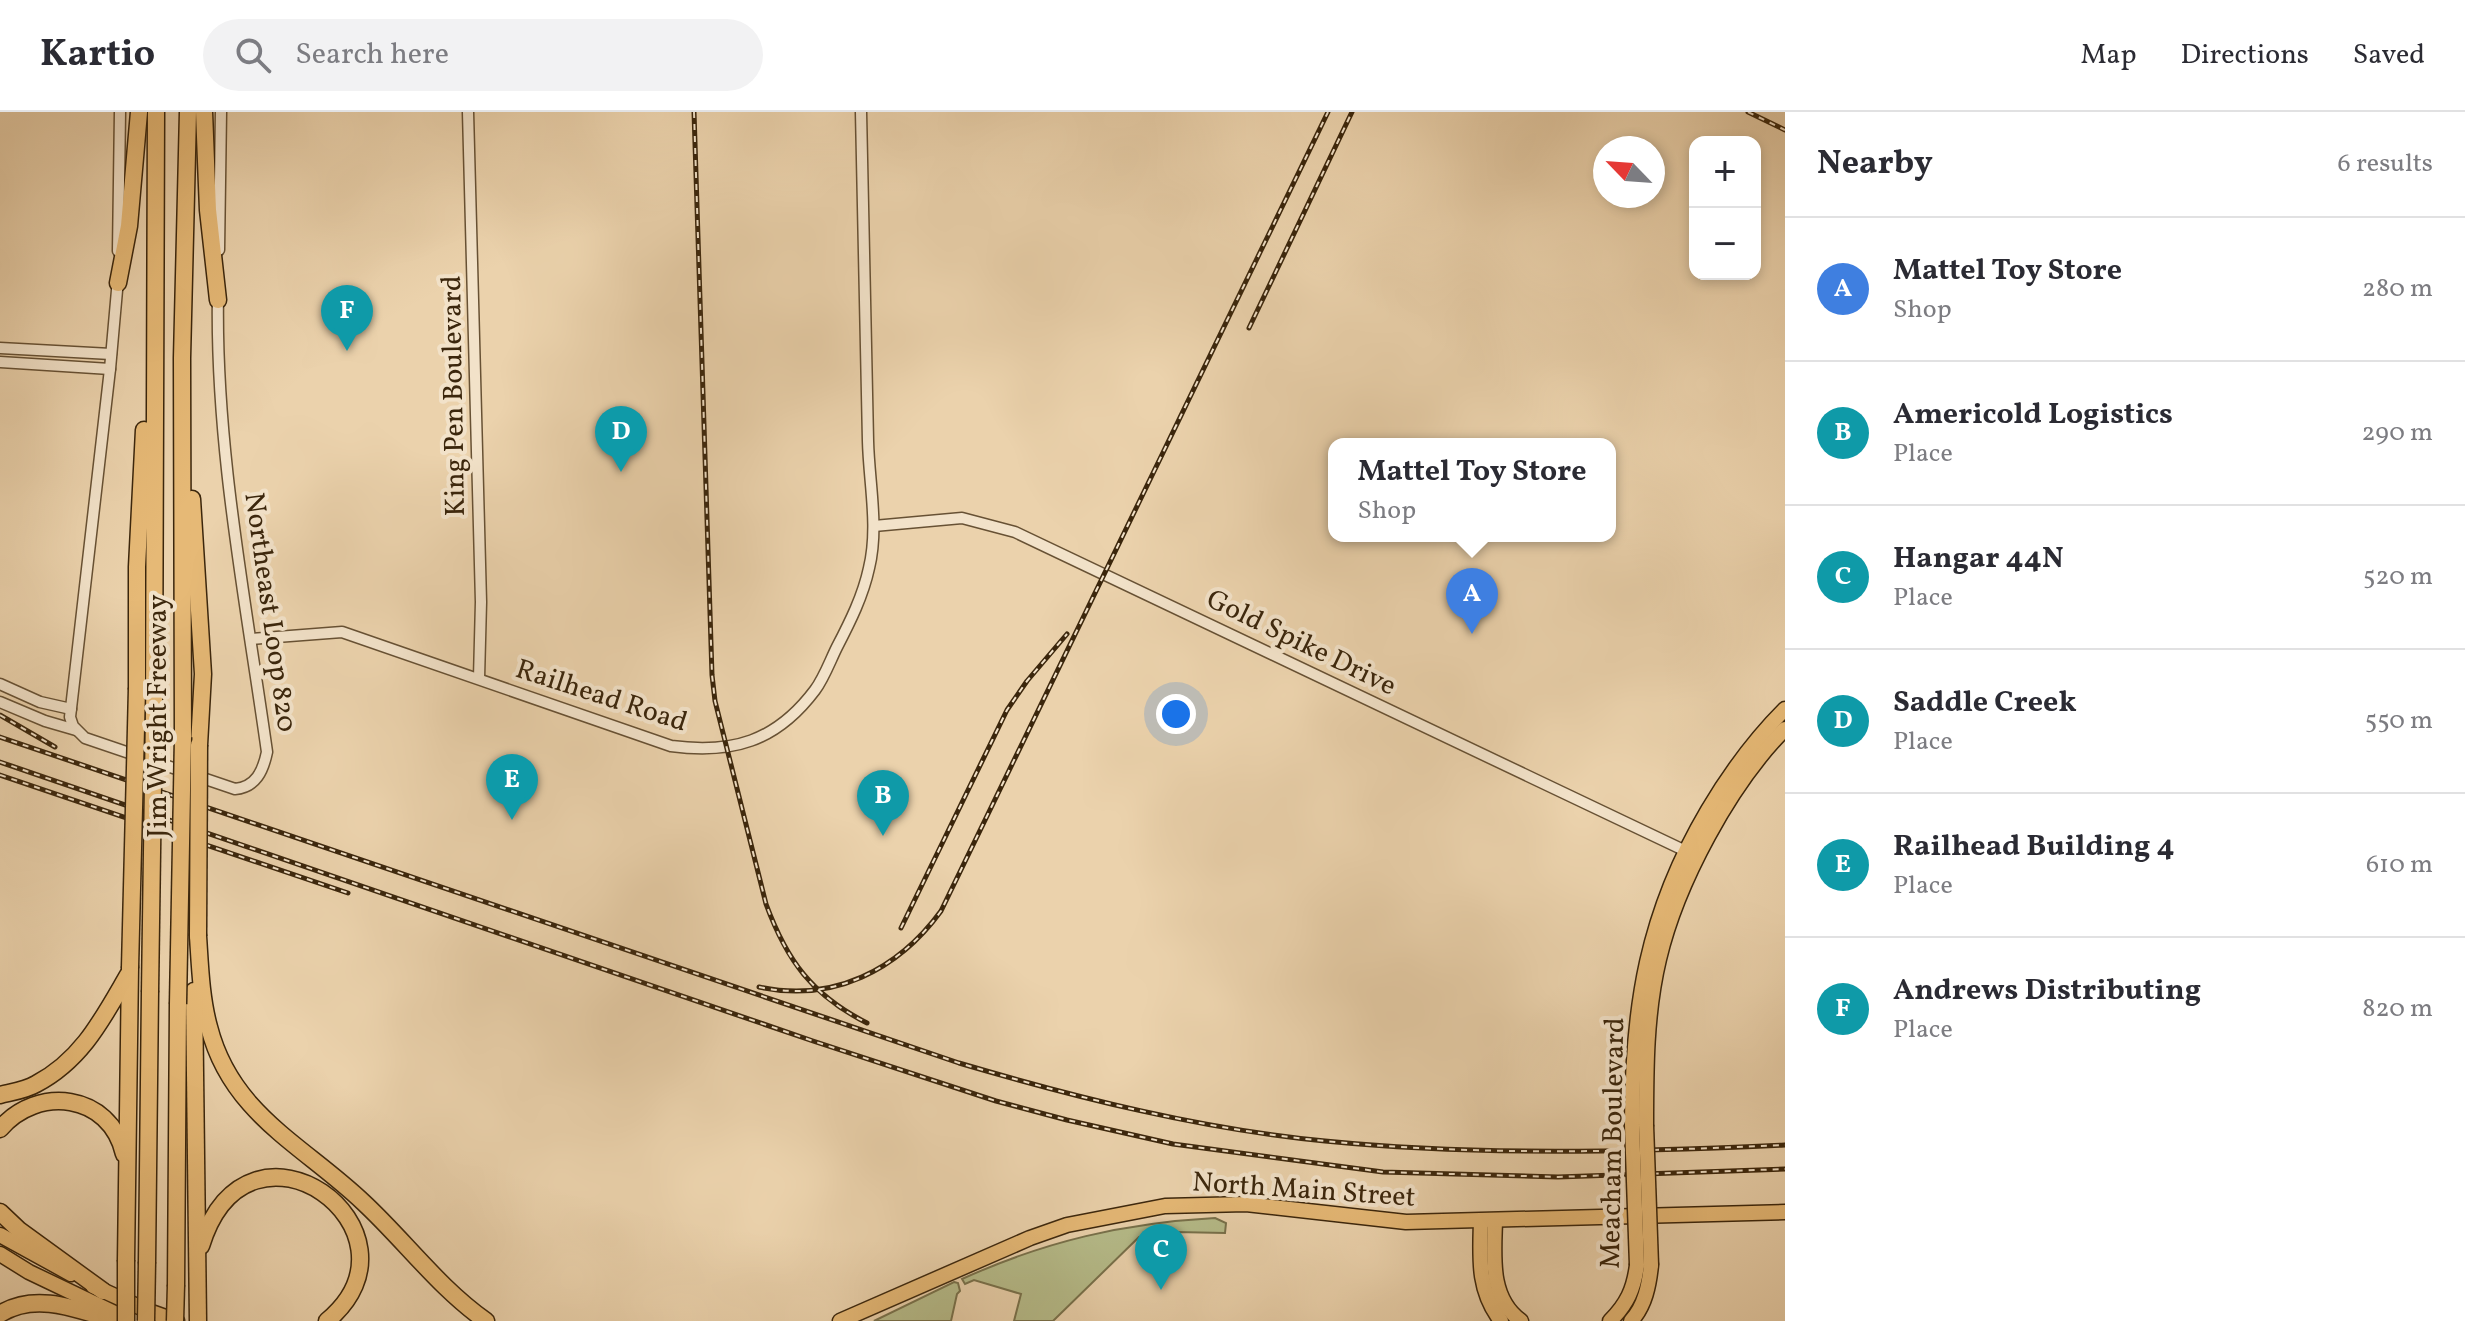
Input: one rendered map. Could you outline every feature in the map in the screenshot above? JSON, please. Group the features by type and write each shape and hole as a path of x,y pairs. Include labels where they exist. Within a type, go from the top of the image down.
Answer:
{"highway":[{"path":"118,283 129,226 139,112"},
{"name":"Jim Wright Freeway","path":"146,1321 154,712 156,112"},
{"name":"Jim Wright Freeway","path":"176,1321 183,737 182,358 188,112"},
{"path":"204,112 208,210 218,300"},
{"path":"182,358 203,674 199,745 201,1025 198,1321"},
{"path":"129,1321 126,1260 129,970 139,482 146,407 153,373"},
{"path":"0,1095 34,1086 74,1058 95,1032 129,970"},
{"path":"201,1025 247,1104 364,1202 443,1286 486,1321"},
{"path":"0,1129 18,1112 42,1102 81,1105 100,1116 118,1135 127,1183"},
{"path":"198,1291 201,1248 210,1221 219,1207 239,1189 250,1184 271,1178 290,1179 319,1188 336,1202 357,1241 355,1282 345,1302 327,1321"},
{"path":"0,1212 19,1230 103,1291"},
{"path":"0,1314 15,1306 43,1302 116,1321"}],"main road":[{"name":"Meacham Boulevard","path":"1631,1321 1648,1289 1644,1265 1639,1125 1632,1064 1643,980 1662,903 1729,776 1765,728 1785,709"},
{"name":"Meacham Boulevard","path":"1691,853 1785,729"},
{"name":"North Main Street","path":"840,1321 1030,1238 1067,1225 1142,1209 1246,1204 1406,1222 1785,1212"},
{"path":"1488,1221 1481,1283 1490,1306 1501,1321"},
{"path":"1488,1221 1495,1280 1502,1299 1521,1321"},
{"path":"0,1235 103,1291 176,1321"},
{"path":"0,1254 41,1278 129,1321"},
{"name":"Meacham Boulevard","path":"1610,1321 1625,1307 1644,1265"}],"street":[{"path":"76,730 70,717 118,283 120,112"},
{"name":"Northeast Loop 820","path":"0,702 76,730 85,738 114,750 224,787 243,788 255,781 260,773 267,752 230,491 218,345 221,112"},
{"name":"King Pen Boulevard","path":"468,112 481,602 479,678"},
{"name":"Railhead Road","path":"252,639 342,632 671,746 727,748 774,730 817,689 862,593 870,565 874,526 869,465 861,112"},
{"path":"0,348 111,354"},
{"path":"0,362 110,369"},
{"name":"Gold Spike Drive","path":"874,526 962,518 1015,532 1691,853"},
{"path":"0,684 40,702 71,709"}],"green space":[{"path":"1215,1218 1226,1223 1225,1233 1176,1232 1173,1238 1159,1234 1139,1237 1053,1321 1014,1321 1021,1294 974,1280 965,1284 962,1279 1024,1254 1086,1236 1149,1224"},
{"path":"954,1282 958,1283 960,1291 951,1321 874,1321"}],"railway":[{"path":"694,112 715,701 766,904 774,924 793,959 816,988 867,1023"},
{"path":"759,987 786,991 813,990 838,986 862,977 905,950 941,911 1328,112"},
{"path":"1249,328 1352,112"},
{"path":"1748,112 1785,130"},
{"path":"901,928 1007,710 1067,634"},
{"path":"0,715 55,747"},
{"path":"0,737 959,1063 1140,1111 1279,1136 1383,1146 1498,1151 1612,1151 1785,1145"},
{"path":"0,762 813,1041 996,1101 1067,1120 1173,1144 1383,1172 1558,1177 1785,1169"},
{"path":"0,775 348,893"}],"place":[{"name":"Andrews Distributing","path":"347,351"},
{"name":"Saddle Creek","path":"621,472"},
{"name":"Mattel Toy Store","path":"1472,634"},
{"name":"Railhead Building 4","path":"512,820"},
{"name":"Americold Logistics","path":"883,836"},
{"name":"Hangar 44N","path":"1161,1290"}]}
